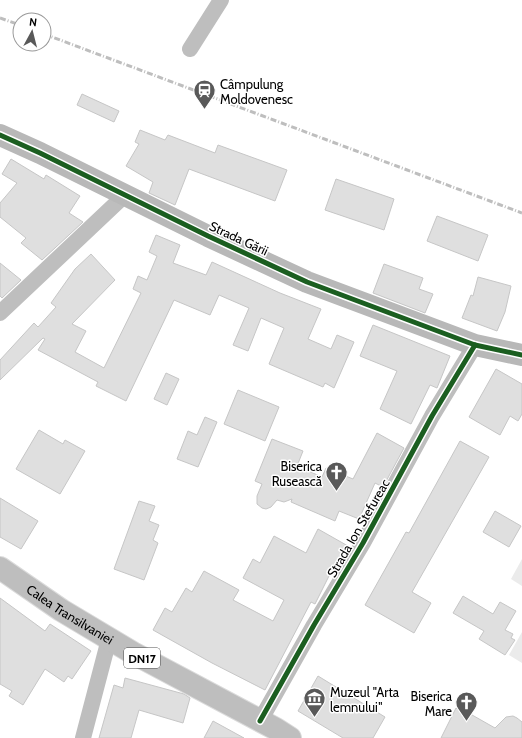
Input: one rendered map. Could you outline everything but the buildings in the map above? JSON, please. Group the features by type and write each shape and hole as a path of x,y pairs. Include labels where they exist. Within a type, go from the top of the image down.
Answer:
{"highway":[{"name":"Calea Transilvaniei","path":"0,568 61,610 109,639 290,738"}],"street":[{"path":"190,49 221,0"},
{"name":"Strada Gării","path":"0,136 40,153 258,260 307,282 475,345 522,355"},
{"path":"0,313 125,195"},
{"name":"Strada Ion Stefureac","path":"260,721 314,624 363,543 432,416 475,345"},
{"path":"83,738 109,639"}],"shaded area":[{"path":"522,559 522,586 511,579"},
{"path":"522,632 522,663 509,655"}],"railway":[{"path":"0,18 12,22"},
{"path":"52,37 522,213"}],"cycle path":[{"path":"0,135 40,153 208,236 307,282 475,345 522,355"},
{"path":"260,721 314,625 363,543 432,416 475,345"}],"place":[{"name":"Câmpulung Moldovenesc","path":"205,110"},
{"name":"Biserica Rusească","path":"337,492"},
{"name":"Muzeul \"Arta lemnului\"","path":"314,718"},
{"name":"Biserica Mare","path":"467,722"}]}
